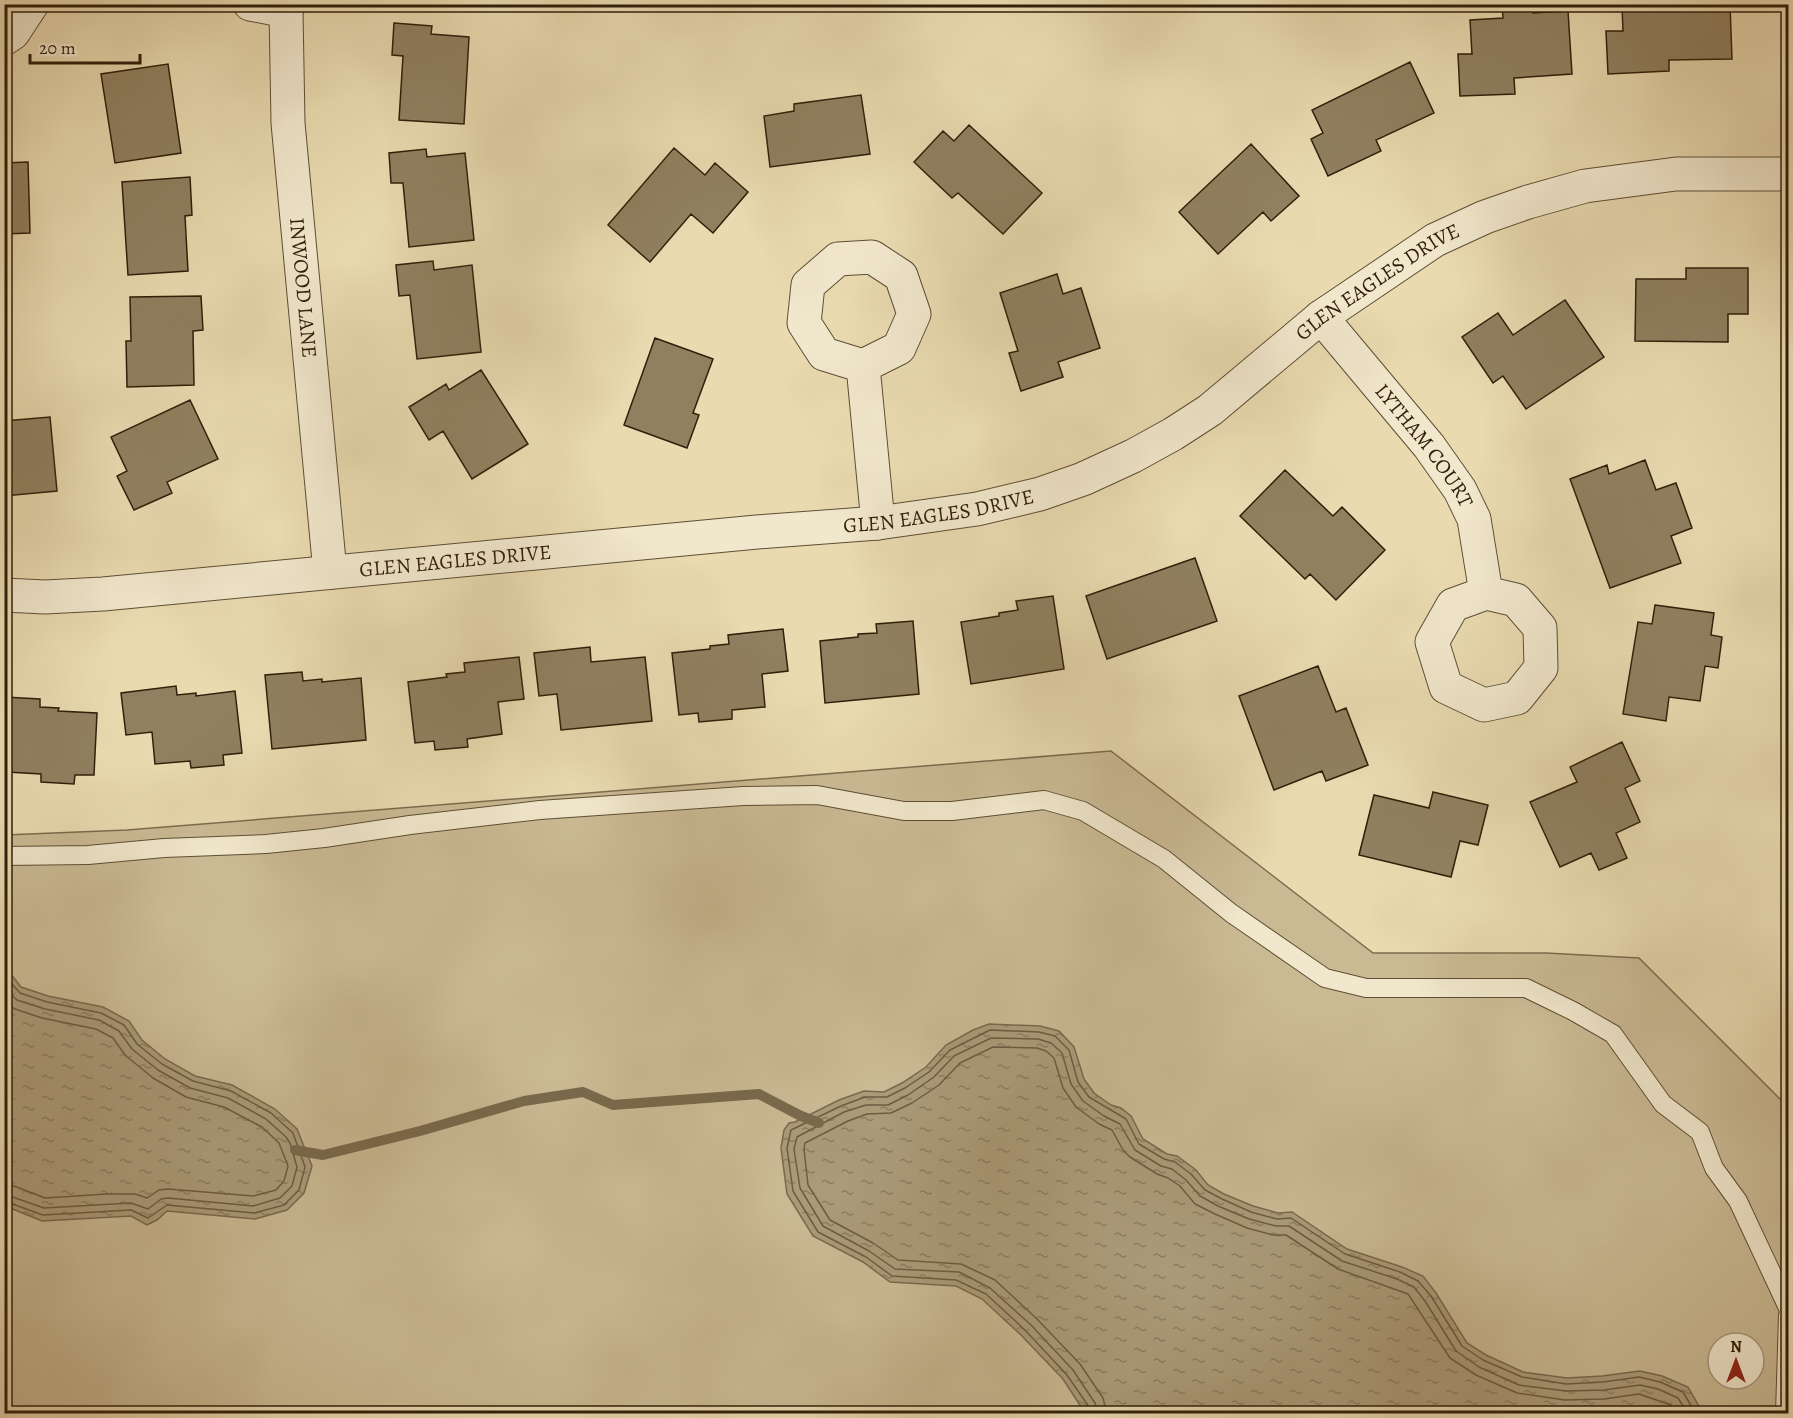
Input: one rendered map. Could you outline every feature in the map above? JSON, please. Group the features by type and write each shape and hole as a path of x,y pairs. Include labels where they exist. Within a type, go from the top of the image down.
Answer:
{"street":[{"path":"4,39 13,33 32,4"},
{"path":"250,4 288,8"},
{"name":"INWOOD LANE","path":"288,8 288,123 330,572"},
{"name":"GLEN EAGLES DRIVE","path":"4,595 45,597 103,594 746,533 878,523 977,509 1040,494 1083,479 1173,434 1210,410 1321,317 1435,240 1485,217 1585,186 1676,174 1788,174"},
{"name":"LYTHAM COURT","path":"1321,317 1429,446 1460,490 1474,519 1486,593"},
{"path":"863,366 878,523"}],"lane":[{"path":"4,856 88,855 164,848 266,844 540,810 743,796 817,795 904,811 952,812 1044,800 1083,812 1164,859 1231,913 1325,978 1366,988 1526,988 1613,1034 1663,1104 1700,1132 1714,1168 1738,1201 1788,1308"},
{"path":"1785,1413 1788,1315"}],"shaded area":[{"path":"1111,751 1373,953 1546,953 1639,958 1788,1107 1788,1413 5,1414 5,835 127,830"}],"water":[{"path":"4,962 21,987 48,996 103,1007 129,1021 142,1040 165,1059 195,1076 232,1085 275,1109 297,1129 312,1166 304,1193 287,1210 255,1219 167,1211 147,1225 131,1216 42,1221 5,1206"},
{"path":"989,1024 1040,1026 1059,1031 1074,1047 1084,1079 1094,1093 1131,1116 1143,1139 1167,1154 1177,1156 1196,1170 1208,1185 1224,1194 1278,1213 1292,1212 1347,1249 1423,1276 1467,1343 1486,1355 1523,1372 1567,1378 1640,1371 1662,1376 1688,1387 1703,1413 1085,1413 1063,1379 1020,1334 982,1299 956,1286 890,1282 863,1262 813,1236 787,1194 781,1148 784,1130 789,1123 864,1091 884,1092 926,1067 946,1045"}],"building":[{"path":"1502,4 1533,4 1533,13 1568,11 1572,74 1514,78 1515,94 1460,96 1458,54 1472,54 1470,20 1503,18"},
{"path":"1730,4 1732,59 1669,60 1669,71 1608,74 1606,31 1623,31 1622,6"},
{"path":"394,23 432,26 431,34 469,37 464,124 399,120 403,56 392,55"},
{"path":"1410,62 1434,113 1376,140 1381,151 1328,176 1311,139 1323,133 1312,110"},
{"path":"168,64 181,153 115,163 101,74"},
{"path":"861,95 870,154 770,167 764,116 794,111 794,104"},
{"path":"969,125 1042,193 1003,234 958,193 952,198 914,162 943,131 954,141"},
{"path":"1251,144 1299,196 1271,221 1263,212 1218,254 1179,212"},
{"path":"674,148 705,175 715,163 748,192 713,233 691,214 650,262 608,225"},
{"path":"426,149 427,157 465,153 474,240 409,247 403,183 391,183 389,153"},
{"path":"28,162 30,233 4,234 4,163"},
{"path":"190,177 192,215 185,216 188,271 128,275 122,182"},
{"path":"433,261 434,270 472,265 481,352 417,359 410,295 399,296 396,265"},
{"path":"1686,268 1748,268 1748,314 1728,314 1728,342 1635,341 1636,279 1686,279"},
{"path":"1057,274 1063,294 1081,288 1100,348 1058,362 1063,377 1021,391 1009,353 1018,351 1000,293"},
{"path":"201,296 203,330 193,331 194,385 127,387 126,341 131,341 130,297"},
{"path":"1565,300 1604,357 1526,409 1503,376 1493,383 1462,337 1498,313 1513,335"},
{"path":"655,338 713,359 693,413 699,415 687,448 624,425"},
{"path":"481,370 528,444 472,479 443,431 429,440 409,407 446,384 449,390"},
{"path":"190,400 218,459 167,482 172,493 134,510 117,476 127,471 111,437"},
{"path":"50,417 57,491 4,496 4,421"},
{"path":"1645,460 1656,490 1676,483 1692,528 1671,536 1681,563 1610,588 1570,479 1607,465 1609,474"},
{"path":"1285,470 1333,516 1342,507 1385,550 1336,600 1310,574 1305,579 1240,516"},
{"path":"1195,558 1217,621 1107,659 1086,596"},
{"path":"1053,596 1064,669 971,684 961,622 999,616 999,613 1018,610 1016,601"},
{"path":"1655,605 1714,613 1711,635 1722,637 1718,668 1705,666 1700,701 1669,697 1666,721 1623,714 1638,622 1652,624"},
{"path":"913,621 919,694 825,703 820,641 877,633 876,624"},
{"path":"783,629 788,671 762,674 765,707 732,710 732,719 699,722 698,713 679,715 672,653 710,649 710,646 729,644 728,635"},
{"path":"590,647 591,662 645,657 652,721 561,730 557,694 539,696 534,653"},
{"path":"519,657 524,699 498,702 502,734 467,739 468,747 435,750 434,741 415,743 408,682 447,677 446,674 465,672 464,663"},
{"path":"1318,666 1336,712 1346,708 1368,765 1326,781 1322,771 1274,790 1239,696"},
{"path":"302,672 303,681 322,679 322,682 361,678 366,740 272,749 265,675"},
{"path":"176,686 177,695 196,693 196,696 235,691 242,753 223,755 224,765 191,768 190,761 155,764 152,732 126,735 121,693"},
{"path":"4,697 40,699 40,707 59,708 58,711 97,713 94,775 75,775 74,784 41,782 41,774 7,772 9,740 4,740"},
{"path":"1622,742 1640,781 1625,788 1640,822 1616,833 1627,858 1599,870 1591,853 1560,867 1530,802 1577,782 1570,767"},
{"path":"1433,792 1488,805 1478,845 1460,841 1451,877 1359,855 1374,795 1429,808"}],"waterway":[{"path":"295,1150 323,1155 420,1131 524,1101 583,1092 613,1105 759,1094 819,1123"}]}
